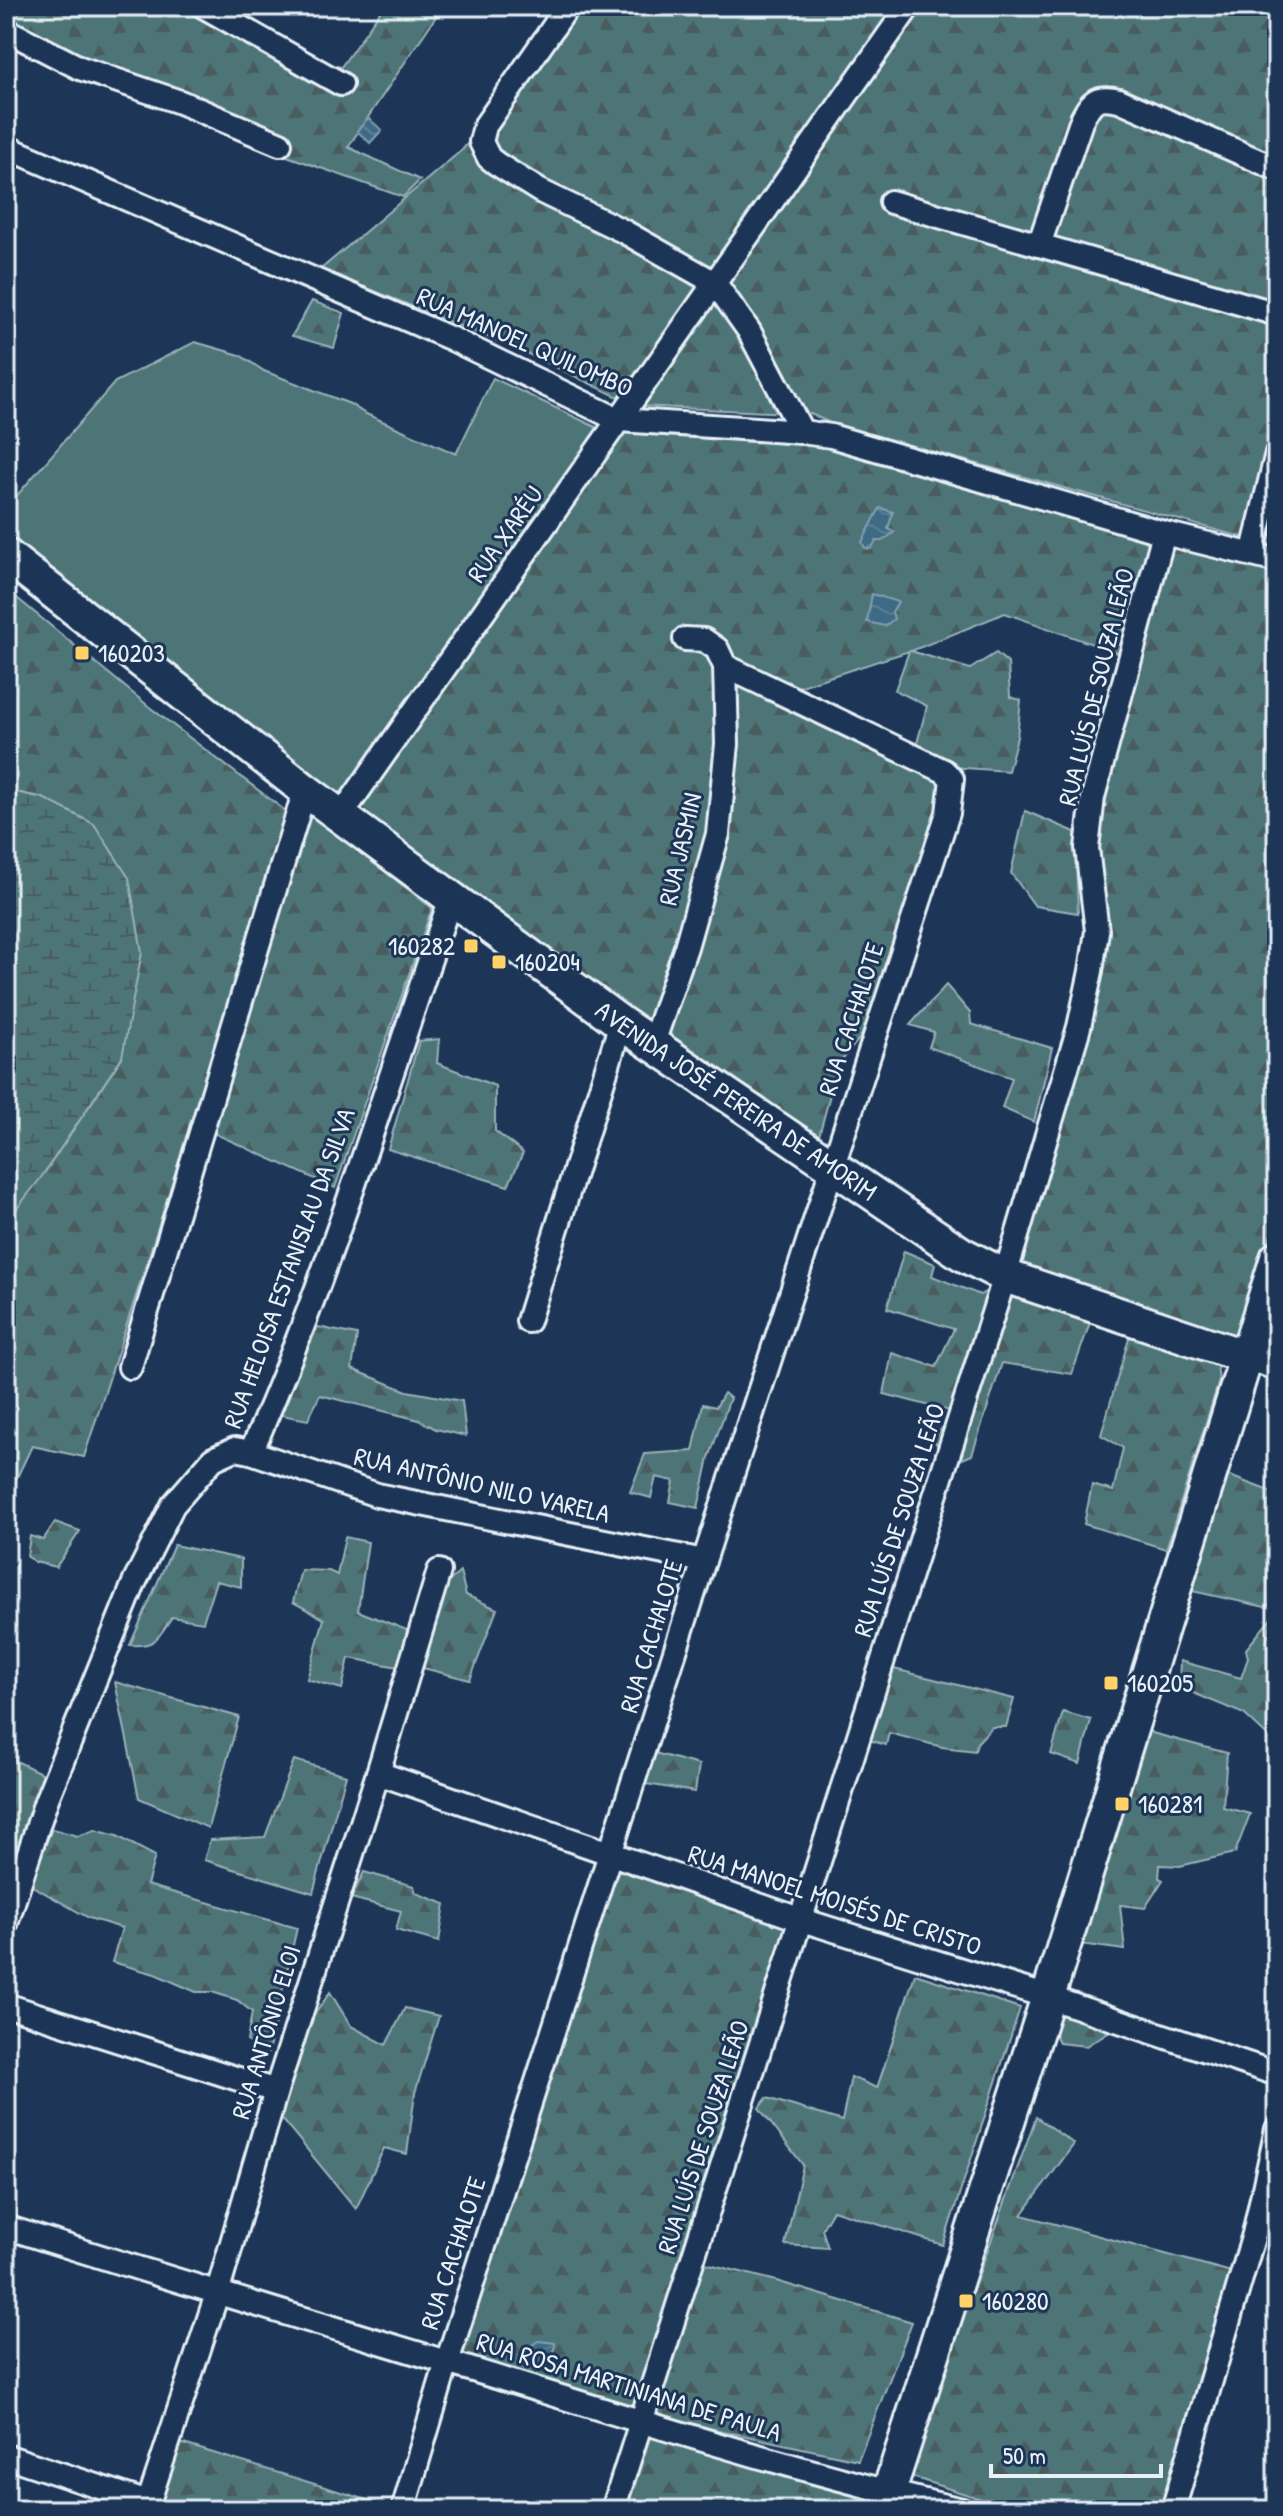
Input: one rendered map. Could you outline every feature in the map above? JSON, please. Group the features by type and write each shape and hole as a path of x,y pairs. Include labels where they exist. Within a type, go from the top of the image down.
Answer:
{"main road":[{"name":"AVENIDA JOSÉ PEREIRA DE AMORIM","path":"6,555 340,817 621,1023 962,1254 1005,1276 1246,1357"},
{"path":"886,2501 1048,1997 1277,1258"}],"street":[{"path":"203,6 341,84"},
{"path":"568,6 485,126 481,142 484,150 497,164 540,191 623,231 715,283 749,331 802,432"},
{"name":"RUA XARÉU","path":"340,817 909,6"},
{"path":"6,30 80,68 180,102 280,144"},
{"path":"1039,245 1082,119 1096,98 1119,100 1277,169"},
{"name":"RUA MANOEL QUILOMBO","path":"6,147 452,339 619,420 831,436 1164,533 1277,561"},
{"path":"891,202 1277,314"},
{"path":"1252,555 1277,453"},
{"name":"RUA LUÍS DE SOUZA LEÃO","path":"613,2510 1005,1276 1079,1027 1097,931 1087,848 1093,797 1164,533"},
{"path":"685,639 704,640 717,649 725,666"},
{"name":"RUA CACHALOTE","path":"403,2510 447,2362 704,1561 948,813 952,779 944,771 725,666"},
{"name":"RUA JASMIN","path":"653,1043 686,947 718,834 727,744 725,666"},
{"path":"130,1367 305,790"},
{"name":"RUA HELOISA ESTANISLAU DA SILVA","path":"6,1924 57,1772 134,1583 173,1505 213,1459 235,1449 251,1452 311,1307 451,898"},
{"path":"528,1321 621,1023"},
{"path":"1246,1357 1277,1369"},
{"name":"RUA ANTÔNIO NILO VARELA","path":"251,1452 377,1495 704,1561"},
{"name":"RUA ANTÔNIO ELOI","path":"147,2506 217,2294 276,2091 439,1571"},
{"name":"RUA MANOEL MOISÉS DE CRISTO","path":"378,1773 802,1920 1048,1997 1277,2074"},
{"path":"6,2005 276,2091"},
{"path":"1173,2510 1254,2234 1277,2129"},
{"name":"RUA ROSA MARTINIANA DE PAULA","path":"6,2227 641,2422 886,2501 962,2510"},
{"path":"6,2456 147,2506"}],"green space":[{"path":"6,6 184,6 269,53 341,67 384,6 443,6 348,147 420,180 403,197 267,149 81,61 6,19"},
{"path":"539,6 1277,6 1277,547 830,423 811,414 637,406 524,352 321,269 463,149 565,24"},
{"path":"312,301 344,313 334,348 292,336"},
{"path":"195,342 240,355 264,371 350,404 456,454 493,378 602,430 340,809 6,542 6,508 115,382"},
{"path":"624,419 802,432 1154,535 1123,655 1005,613 911,651 970,669 996,653 1008,663 1010,697 1021,700 1017,737 1008,771 950,767 917,743 927,706 895,690 909,651 795,688 943,781 937,827 871,1024 838,1065 816,1147 647,1033 349,816"},
{"path":"1173,543 1277,569 1277,1217 1236,1343 1015,1262 1097,976 1095,838 1111,747"},
{"path":"6,589 152,709 291,815 84,1457 32,1446 9,1494 6,1493 6,1221 47,1169 122,1057 43,798 6,790"},
{"path":"6,790 43,798 94,824 129,878 142,952 122,1057 40,1179 6,1222"},
{"path":"1025,811 1075,832 1078,913 1035,906 1011,873"},
{"path":"311,814 432,908 335,1188 209,1131"},
{"path":"946,985 970,1013 971,1024 1052,1048 1034,1122 1002,1108 1012,1078 929,1047 934,1032 910,1025"},
{"path":"439,1039 437,1063 495,1086 495,1131 523,1153 508,1186 388,1149 419,1041"},
{"path":"904,1251 935,1264 932,1276 980,1295 993,1287 1092,1317 1072,1374 1002,1363 972,1455 953,1463 933,1440 954,1412 884,1394 892,1353 936,1367 954,1329 887,1308"},
{"path":"1277,1280 1277,1362 1253,1352"},
{"path":"318,1327 357,1335 352,1369 407,1391 462,1401 466,1436 436,1429 419,1420 320,1395 308,1420 276,1414"},
{"path":"1131,1331 1205,1356 1217,1366 1219,1381 1166,1549 1084,1524 1092,1485 1113,1491 1123,1448 1101,1435"},
{"path":"724,1393 730,1398 709,1458 698,1508 670,1502 674,1481 656,1477 651,1498 630,1492 645,1454 693,1451 703,1404 716,1407"},
{"path":"1227,1475 1277,1494 1277,1601 1265,1607 1192,1591 1191,1566"},
{"path":"55,1522 80,1531 56,1567 35,1562 27,1556 30,1536 43,1540"},
{"path":"345,1537 368,1542 358,1611 407,1630 399,1667 349,1658 342,1689 307,1679 324,1619 293,1602 301,1570 329,1571 337,1575"},
{"path":"174,1545 241,1559 241,1587 216,1581 203,1622 172,1617 151,1642 130,1645"},
{"path":"460,1572 466,1595 497,1609 470,1680 423,1668 446,1584"},
{"path":"1273,1616 1265,1646 1277,1649 1277,1745 1244,1714 1179,1687 1180,1661 1241,1678 1248,1658 1246,1649"},
{"path":"890,1668 1014,1699 1006,1727 992,1727 977,1743 975,1751 942,1747 889,1733 886,1745 869,1740"},
{"path":"115,1682 239,1717 208,1828 139,1798"},
{"path":"1063,1712 1091,1720 1080,1764 1051,1754"},
{"path":"1140,1724 1152,1733 1227,1753 1223,1807 1250,1814 1235,1853 1180,1866 1160,1865 1159,1878 1163,1880 1145,1908 1120,1905 1125,1950 1072,1943"},
{"path":"651,1752 699,1765 695,1792 640,1783"},
{"path":"6,1756 47,1776 17,1852 6,1847"},
{"path":"294,1760 346,1775 313,1893 204,1860 210,1840 265,1837"},
{"path":"52,1829 78,1836 95,1830 117,1836 155,1856 147,1885 297,1928 268,2053 247,2041 252,2012 237,2000 212,1992 196,1992 155,1974 112,1962 122,1928 89,1918 29,1884"},
{"path":"618,1867 788,1926 636,2411 459,2353"},
{"path":"364,1872 414,1886 416,1893 445,1904 439,1942 396,1930 401,1911 351,1898"},
{"path":"915,1974 1020,2008 943,2245 833,2210 822,2229 828,2248 785,2245 803,2165 759,2108 767,2098 842,2121 851,2077 877,2088"},
{"path":"330,1992 351,2026 386,2045 405,2008 439,2016 415,2093 407,2154 384,2148 356,2209 278,2114 307,2026"},
{"path":"1061,2008 1116,2027 1086,2046 1059,2043 1053,2029"},
{"path":"1036,2117 1074,2144 1022,2215 1235,2273 1160,2510 1015,2510 906,2475"},
{"path":"701,2262 912,2322 858,2460 653,2416"},
{"path":"647,2434 864,2489 860,2510 621,2510"},
{"path":"177,2442 394,2508 394,2510 154,2510"}],"water":[{"path":"368,118 382,130 370,143 357,131"},
{"path":"880,508 893,512 888,529 895,532 882,541 876,541 871,549 865,548 862,542"},
{"path":"872,594 898,602 892,612 894,619 885,626 867,622"},
{"path":"538,2341 555,2343 554,2353 547,2357 551,2370 534,2365 531,2346"}],"place":[{"name":"160203","path":"82,653"},
{"name":"160282","path":"471,946"},
{"name":"160204","path":"499,962"},
{"name":"160205","path":"1111,1683"},
{"name":"160281","path":"1122,1804"},
{"name":"160280","path":"966,2301"}]}
